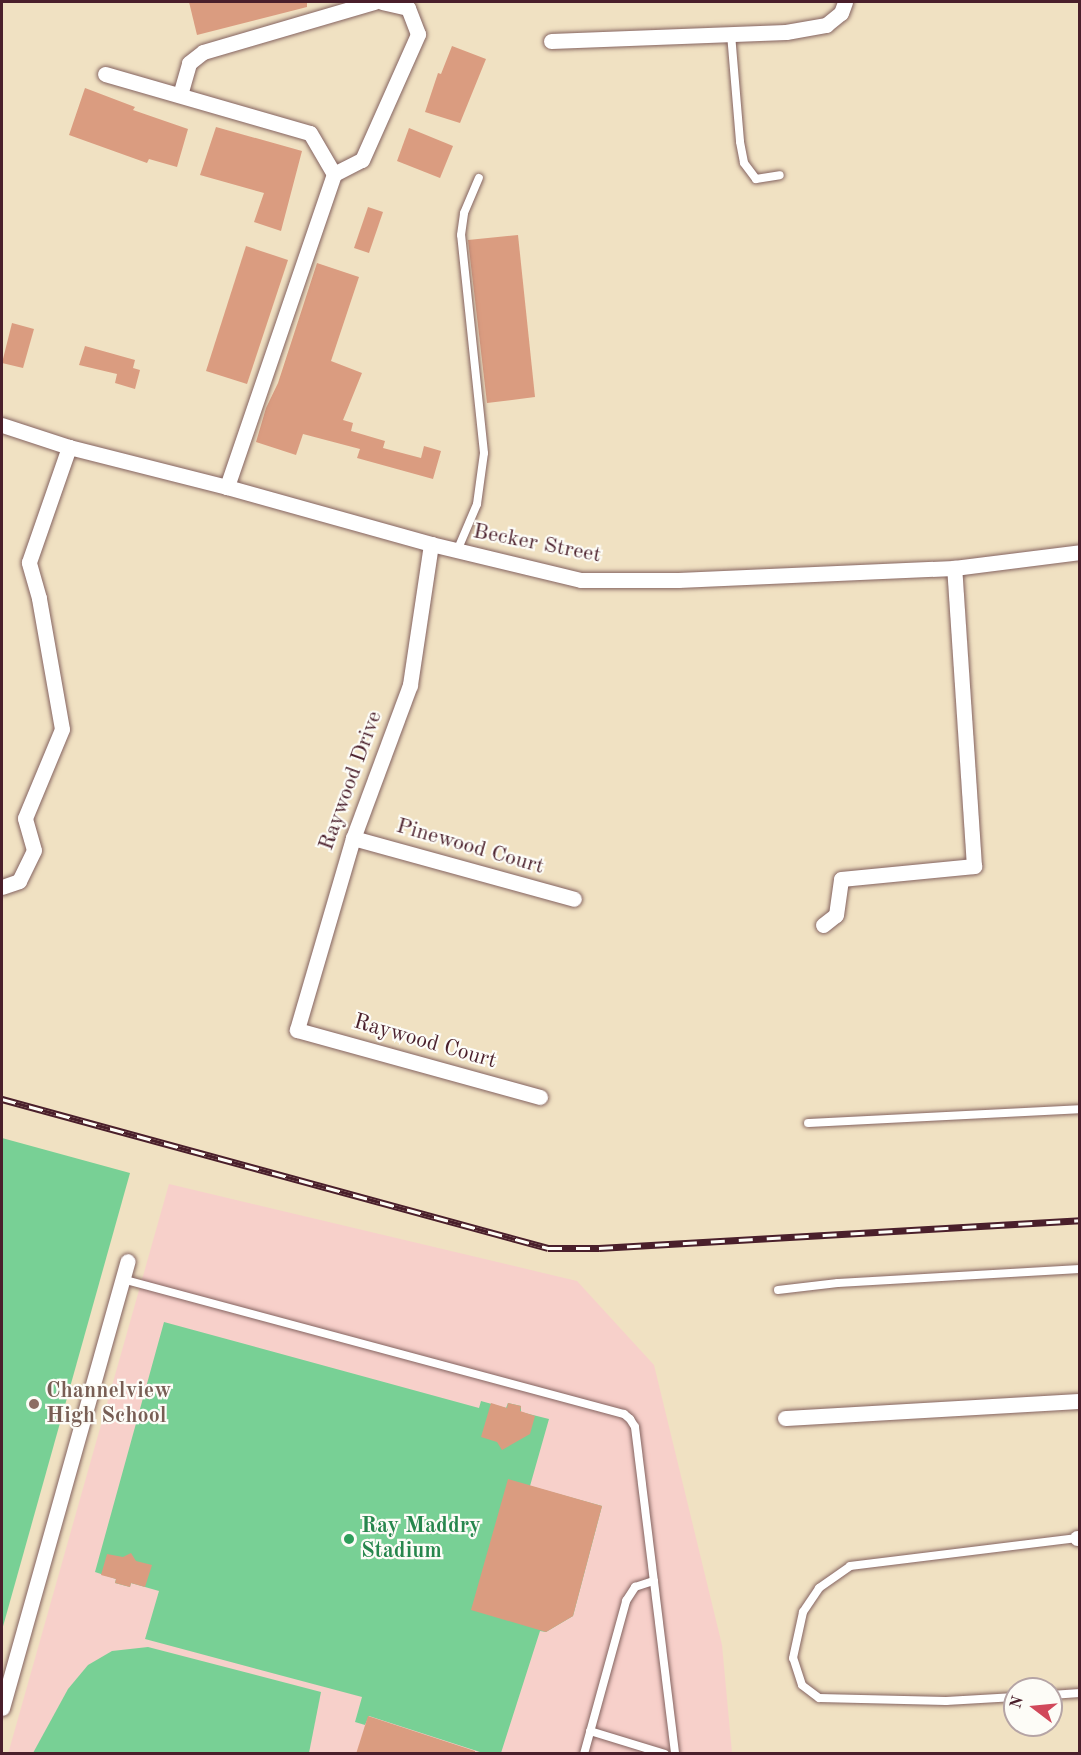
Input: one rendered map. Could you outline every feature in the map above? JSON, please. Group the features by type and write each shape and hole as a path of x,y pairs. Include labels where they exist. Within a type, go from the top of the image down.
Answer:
{"street":[{"path":"180,95 189,63 203,52 374,2"},
{"path":"227,487 334,174 362,160 418,34 408,8 383,2"},
{"path":"551,41 731,32 786,32 826,25 841,13 845,2"},
{"path":"105,74 309,133 334,174"},
{"name":"Becker Street","path":"2,425 69,447 227,487 431,544 581,580 678,580 954,568 1080,552"},
{"path":"2,887 19,881 34,850 25,819 62,729 39,598 29,562 69,447"},
{"name":"Raywood Drive","path":"297,1029 353,838 410,685 431,544"},
{"path":"823,925 836,915 842,879 974,866 954,568"},
{"name":"Pinewood Court","path":"353,838 574,899"},
{"name":"Raywood Court","path":"297,1029 540,1097"},
{"path":"2,1708 128,1261"},
{"path":"785,1418 1080,1401"}],"lane":[{"path":"731,32 740,142 744,163 756,179 780,176"},
{"path":"458,551 477,504 484,453 461,235 464,213 479,178"},
{"path":"808,1123 1080,1109"},
{"path":"778,1290 838,1283 1080,1269"},
{"path":"123,1279 624,1414 635,1427 675,1754"},
{"path":"1003,1698 946,1701 819,1698 802,1685 793,1658 803,1612 819,1588 849,1566 1078,1538"},
{"path":"584,1754 626,1601 635,1587 654,1581"},
{"path":"1063,1694 1080,1693"},
{"path":"590,1731 665,1754"}],"shaded area":[{"path":"169,1184 577,1281 654,1365 722,1645 732,1753 8,1754"}],"green space":[{"name":"Channelview High School","path":"2,1138 130,1173 2,1630"},
{"name":"Ray Maddry Stadium","path":"164,1322 479,1408 481,1401 506,1408 508,1403 521,1406 521,1412 549,1419 530,1486 602,1506 573,1616 546,1632 540,1631 501,1753 483,1753 369,1716 365,1725 355,1722 362,1697 145,1639 159,1591 131,1583 130,1587 115,1583 116,1579 95,1572"},
{"path":"148,1647 321,1692 309,1753 33,1753 68,1689 88,1665 112,1651"}],"building":[{"path":"189,2 307,2 307,7 197,35"},
{"path":"452,46 486,59 460,123 425,112 438,73 441,74"},
{"path":"85,88 135,107 133,110 188,129 177,167 149,159 147,163 69,135"},
{"path":"216,127 302,151 281,231 254,222 264,193 200,175"},
{"path":"409,128 453,146 440,178 397,161"},
{"path":"368,207 383,212 369,253 354,248"},
{"path":"518,235 535,397 487,403 468,240"},
{"path":"246,246 288,260 247,384 206,371"},
{"path":"317,263 359,277 331,361 362,373 343,420 353,423 351,431 385,441 383,448 421,458 424,446 441,451 433,479 357,458 360,449 303,434 296,455 256,442"},
{"path":"12,323 34,329 23,368 2,363"},
{"path":"85,346 135,360 133,368 140,370 135,389 115,383 117,374 79,365"},
{"path":"491,1403 507,1408 508,1403 521,1406 520,1411 535,1416 530,1434 502,1450 497,1442 481,1437"},
{"path":"508,1479 602,1506 573,1616 546,1632 471,1610"},
{"path":"131,1553 136,1561 152,1565 145,1587 131,1583 130,1587 115,1583 116,1579 101,1575 107,1554 123,1557"},
{"path":"368,1716 475,1751 475,1754 356,1754"}],"railway":[{"path":"2,1099 548,1248 599,1248 1080,1220"}],"place":[{"name":"Channelview High School","path":"34,1404"},
{"name":"Ray Maddry Stadium","path":"349,1539"}]}
